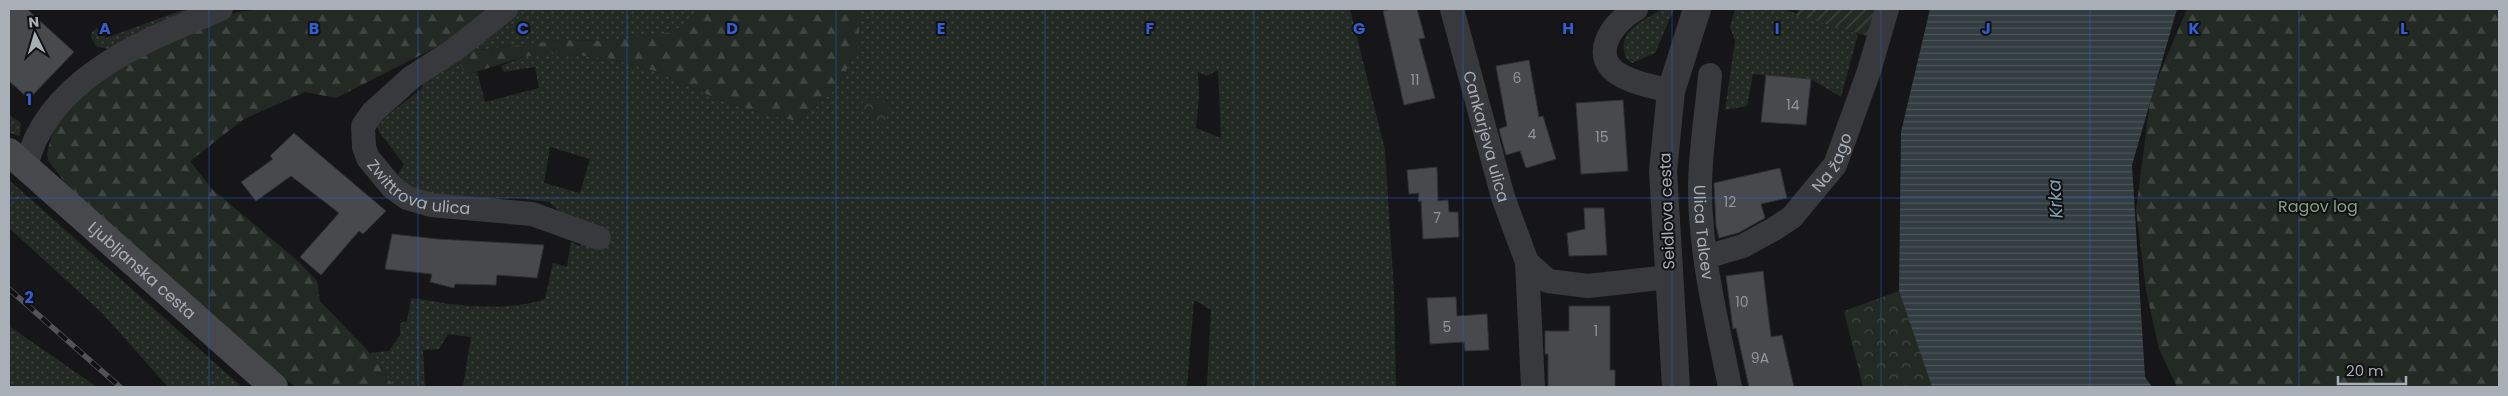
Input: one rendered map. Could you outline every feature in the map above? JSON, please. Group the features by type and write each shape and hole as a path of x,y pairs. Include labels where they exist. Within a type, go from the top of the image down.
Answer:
{"main road":[{"name":"Ljubljanska cesta","path":"18,160 274,387"}],"street":[{"path":"18,160 29,155 44,125 69,92 103,66 160,34 221,9"},
{"name":"Zwittrova ulica","path":"506,9 454,50 412,76 373,112 362,126 364,147 368,158 392,187 407,198 431,205 532,214 599,238"},
{"name":"Cankarjeva ulica","path":"1452,9 1503,197 1527,262 1533,387"},
{"path":"1636,9 1618,22 1608,34 1605,44 1606,57 1612,69 1622,76 1670,91"},
{"name":"Seidlova cesta","path":"1676,387 1663,171 1670,91 1697,9"},
{"name":"Na žago","path":"1706,257 1743,246 1792,217 1835,165 1868,71 1887,9"},
{"name":"Ulica Talcev","path":"1710,75 1701,153 1700,190 1710,288 1730,387"},
{"name":"Cankarjeva ulica","path":"1527,262 1548,281 1588,286 1669,277"}],"green space":[{"path":"185,9 196,9 108,49 96,46 91,37 92,32 97,28 106,38"},
{"path":"262,9 495,9 460,35 336,98 305,92 244,119 190,161 212,189 298,261 317,281 320,301 370,353 394,387 295,387 67,185 49,162 47,154 54,125 103,74 192,31 237,12"},
{"path":"519,9 698,9 688,21 673,32 612,41 561,40 480,50 471,47 501,26"},
{"path":"698,9 859,9 859,45 845,73 831,94 797,121 767,115 722,101 655,71 612,59 550,52 520,58 466,75 456,58 471,47 480,50 561,40 612,41 673,32 688,21"},
{"path":"859,9 1350,9 1385,150 1394,292 1396,387 1207,387 1211,310 1194,300 1187,387 463,387 471,337 448,334 439,349 423,350 425,387 394,387 370,353 389,351 400,335 400,323 407,321 411,298 461,305 495,307 512,306 545,299 553,263 567,267 571,242 580,246 589,233 560,220 558,210 549,202 518,198 455,199 416,193 395,179 404,164 379,132 377,124 421,89 427,75 456,58 466,75 477,72 485,102 539,88 535,67 504,72 501,66 520,58 550,52 612,59 655,71 722,101 767,115 797,121 831,94 845,73 859,45","holes":["1218,70 1221,138 1196,128 1199,96 1198,72 1207,76","550,147 590,159 580,193 544,183"]},
{"path":"1662,9 1674,9 1655,53 1632,63 1626,58 1624,52 1626,36 1636,25"},
{"path":"1735,9 1783,9 1858,34 1841,97 1811,79 1753,74 1747,106 1725,110 1735,41 1730,27"},
{"path":"1799,9 1880,9 1874,38 1796,15"},
{"name":"Ragov log","path":"2187,9 2499,9 2499,387 2177,387 2159,349 2146,290 2136,210 2151,94"},
{"path":"872,93 891,109 882,125 858,108"},
{"path":"9,115 21,123 20,136 9,133"},
{"path":"9,180 242,387 168,387 102,313 9,228"},
{"path":"1899,291 1932,387 1863,387 1844,311"},
{"path":"9,326 97,387 9,387"}],"water":[{"name":"Krka","path":"1930,9 2177,9 2132,165 2145,377 2152,387 1932,387 1899,291 1901,132"}],"building":[{"path":"9,9 27,9 74,52 29,99 9,81"},
{"path":"1417,9 1425,38 1419,39 1435,98 1404,105 1383,11"},
{"path":"1529,60 1539,117 1543,116 1556,159 1526,168 1520,151 1506,155 1499,129 1507,126 1496,66"},
{"path":"1766,75 1811,79 1806,125 1761,122"},
{"path":"1623,100 1628,171 1581,174 1576,103"},
{"path":"294,133 386,211 363,234 359,231 321,275 300,257 339,213 291,176 256,201 241,182 273,159 270,156"},
{"path":"1437,167 1438,201 1448,200 1449,212 1458,212 1459,237 1423,239 1421,201 1418,202 1419,193 1409,194 1407,170"},
{"path":"1780,168 1787,198 1761,204 1765,218 1738,233 1719,238 1716,225 1714,183"},
{"path":"1584,208 1604,208 1607,255 1569,256 1567,233 1585,229"},
{"path":"392,234 437,239 544,245 537,278 497,275 496,285 455,284 454,288 430,282 432,274 385,269"},
{"path":"1763,271 1771,337 1782,335 1794,387 1749,387 1736,328 1733,329 1726,276"},
{"path":"1456,297 1457,316 1487,314 1489,350 1465,351 1464,342 1430,344 1427,298"},
{"path":"1569,306 1610,306 1610,370 1615,370 1615,387 1548,387 1548,354 1545,354 1545,331 1569,331"}],"railway":[{"path":"9,289 120,387"}]}
